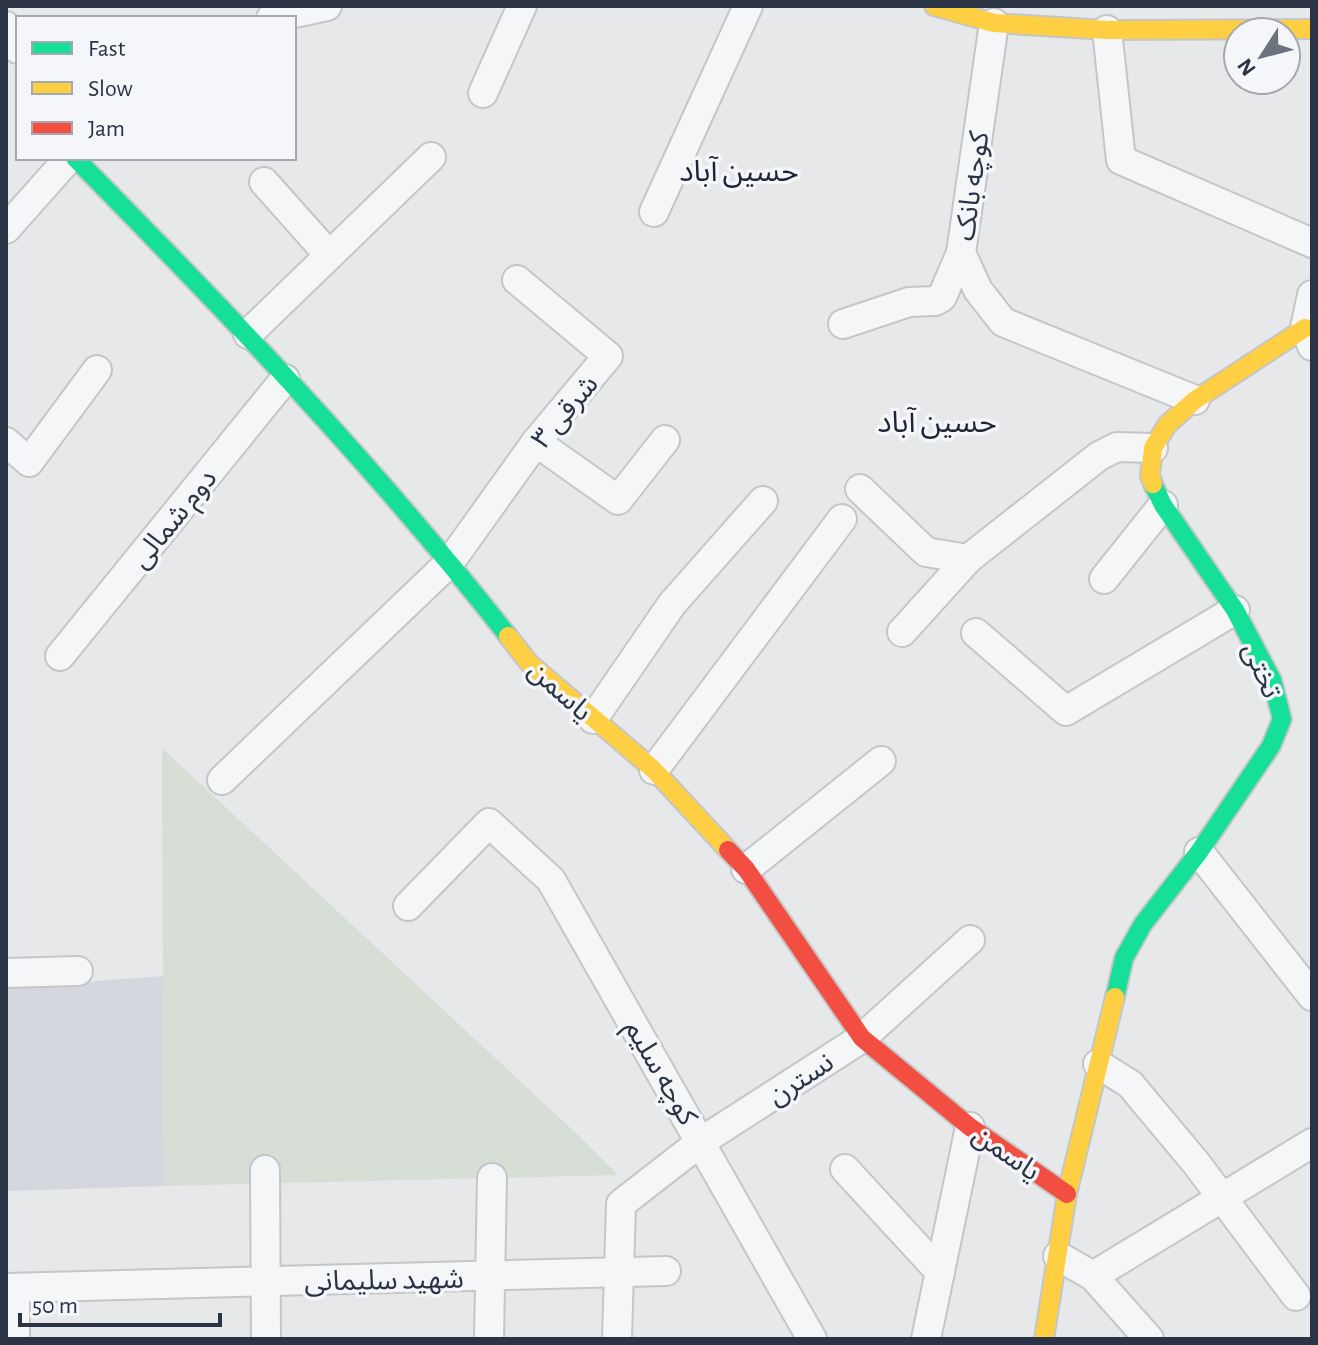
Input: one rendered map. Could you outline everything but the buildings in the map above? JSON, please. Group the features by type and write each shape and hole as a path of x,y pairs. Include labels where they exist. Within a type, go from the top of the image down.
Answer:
{"street":[{"path":"280,16 327,6"},
{"path":"483,93 522,6"},
{"path":"654,212 748,6"},
{"path":"934,6 994,23 1107,30 1312,29"},
{"name":"کوچه بانک","path":"994,23 961,253 978,290 1003,322 1195,400"},
{"path":"6,26 16,45"},
{"path":"1107,30 1121,160 1312,243"},
{"path":"248,334 431,157"},
{"path":"6,229 70,160"},
{"name":"یاسمن","path":"74,160 248,334 450,562 529,663 654,770 746,869 862,1038 970,1127 1067,1194"},
{"path":"264,182 329,255"},
{"path":"843,324 909,302 935,301 942,297 961,253"},
{"name":"۳ شرقی","path":"222,780 450,562 536,442 608,356 517,280"},
{"path":"902,632 968,559 1099,456 1117,447 1153,448 1167,425 1195,400 1308,338 1312,295"},
{"path":"6,442 29,462 97,370"},
{"name":"دوم شمالی","path":"60,656 285,379"},
{"path":"536,442 618,500 665,440"},
{"name":"تختی","path":"1044,1339 1067,1194 1124,958 1143,924 1199,852 1271,746 1282,719 1272,680 1235,610 1163,505 1150,476 1153,448"},
{"path":"860,489 926,552 968,559"},
{"path":"593,719 672,604 763,501"},
{"path":"1104,579 1163,505"},
{"path":"654,770 842,519"},
{"path":"976,633 1066,711 1235,610"},
{"path":"746,869 881,761"},
{"name":"کوچه سلیم","path":"408,906 489,823 551,880 812,1339"},
{"path":"1199,852 1312,996"},
{"name":"نسترن","path":"618,1273 621,1204 702,1141 862,1038 970,940"},
{"path":"6,973 78,971"},
{"path":"1098,1064 1130,1084 1223,1198 1296,1296"},
{"path":"926,1339 970,1127"},
{"path":"1093,1276 1312,1144"},
{"path":"845,1169 940,1272"},
{"path":"265,1170 266,1339"},
{"path":"489,1339 492,1178"},
{"path":"1058,1256 1093,1276 1149,1339"},
{"name":"شهید سلیمانی","path":"11,1288 666,1271"},
{"path":"617,1339 618,1273"},
{"path":"11,1288 15,1339"}],"shaded area":[{"path":"162,748 579,1136 618,1175 164,1186"},
{"path":"163,976 164,1186 6,1191 6,988"}],"traffic: fast":[{"path":"77,160 188,273 352,450 508,636"},
{"path":"1115,997 1124,958 1143,924 1199,852 1271,746 1282,719 1272,680 1235,610 1163,505 1153,484"}],"traffic: slow":[{"path":"934,6 994,23 1107,30 1312,29"},
{"path":"1153,484 1150,476 1153,448 1167,425 1195,400 1305,328"},
{"path":"508,636 529,663 654,770 728,850"},
{"path":"1044,1339 1067,1194 1115,997"}],"traffic: jam":[{"path":"728,850 746,869 862,1038 970,1127 1067,1194"}],"district":[{"name":"حسین آباد","path":"739,171"},
{"name":"حسین آباد","path":"937,422"}]}
